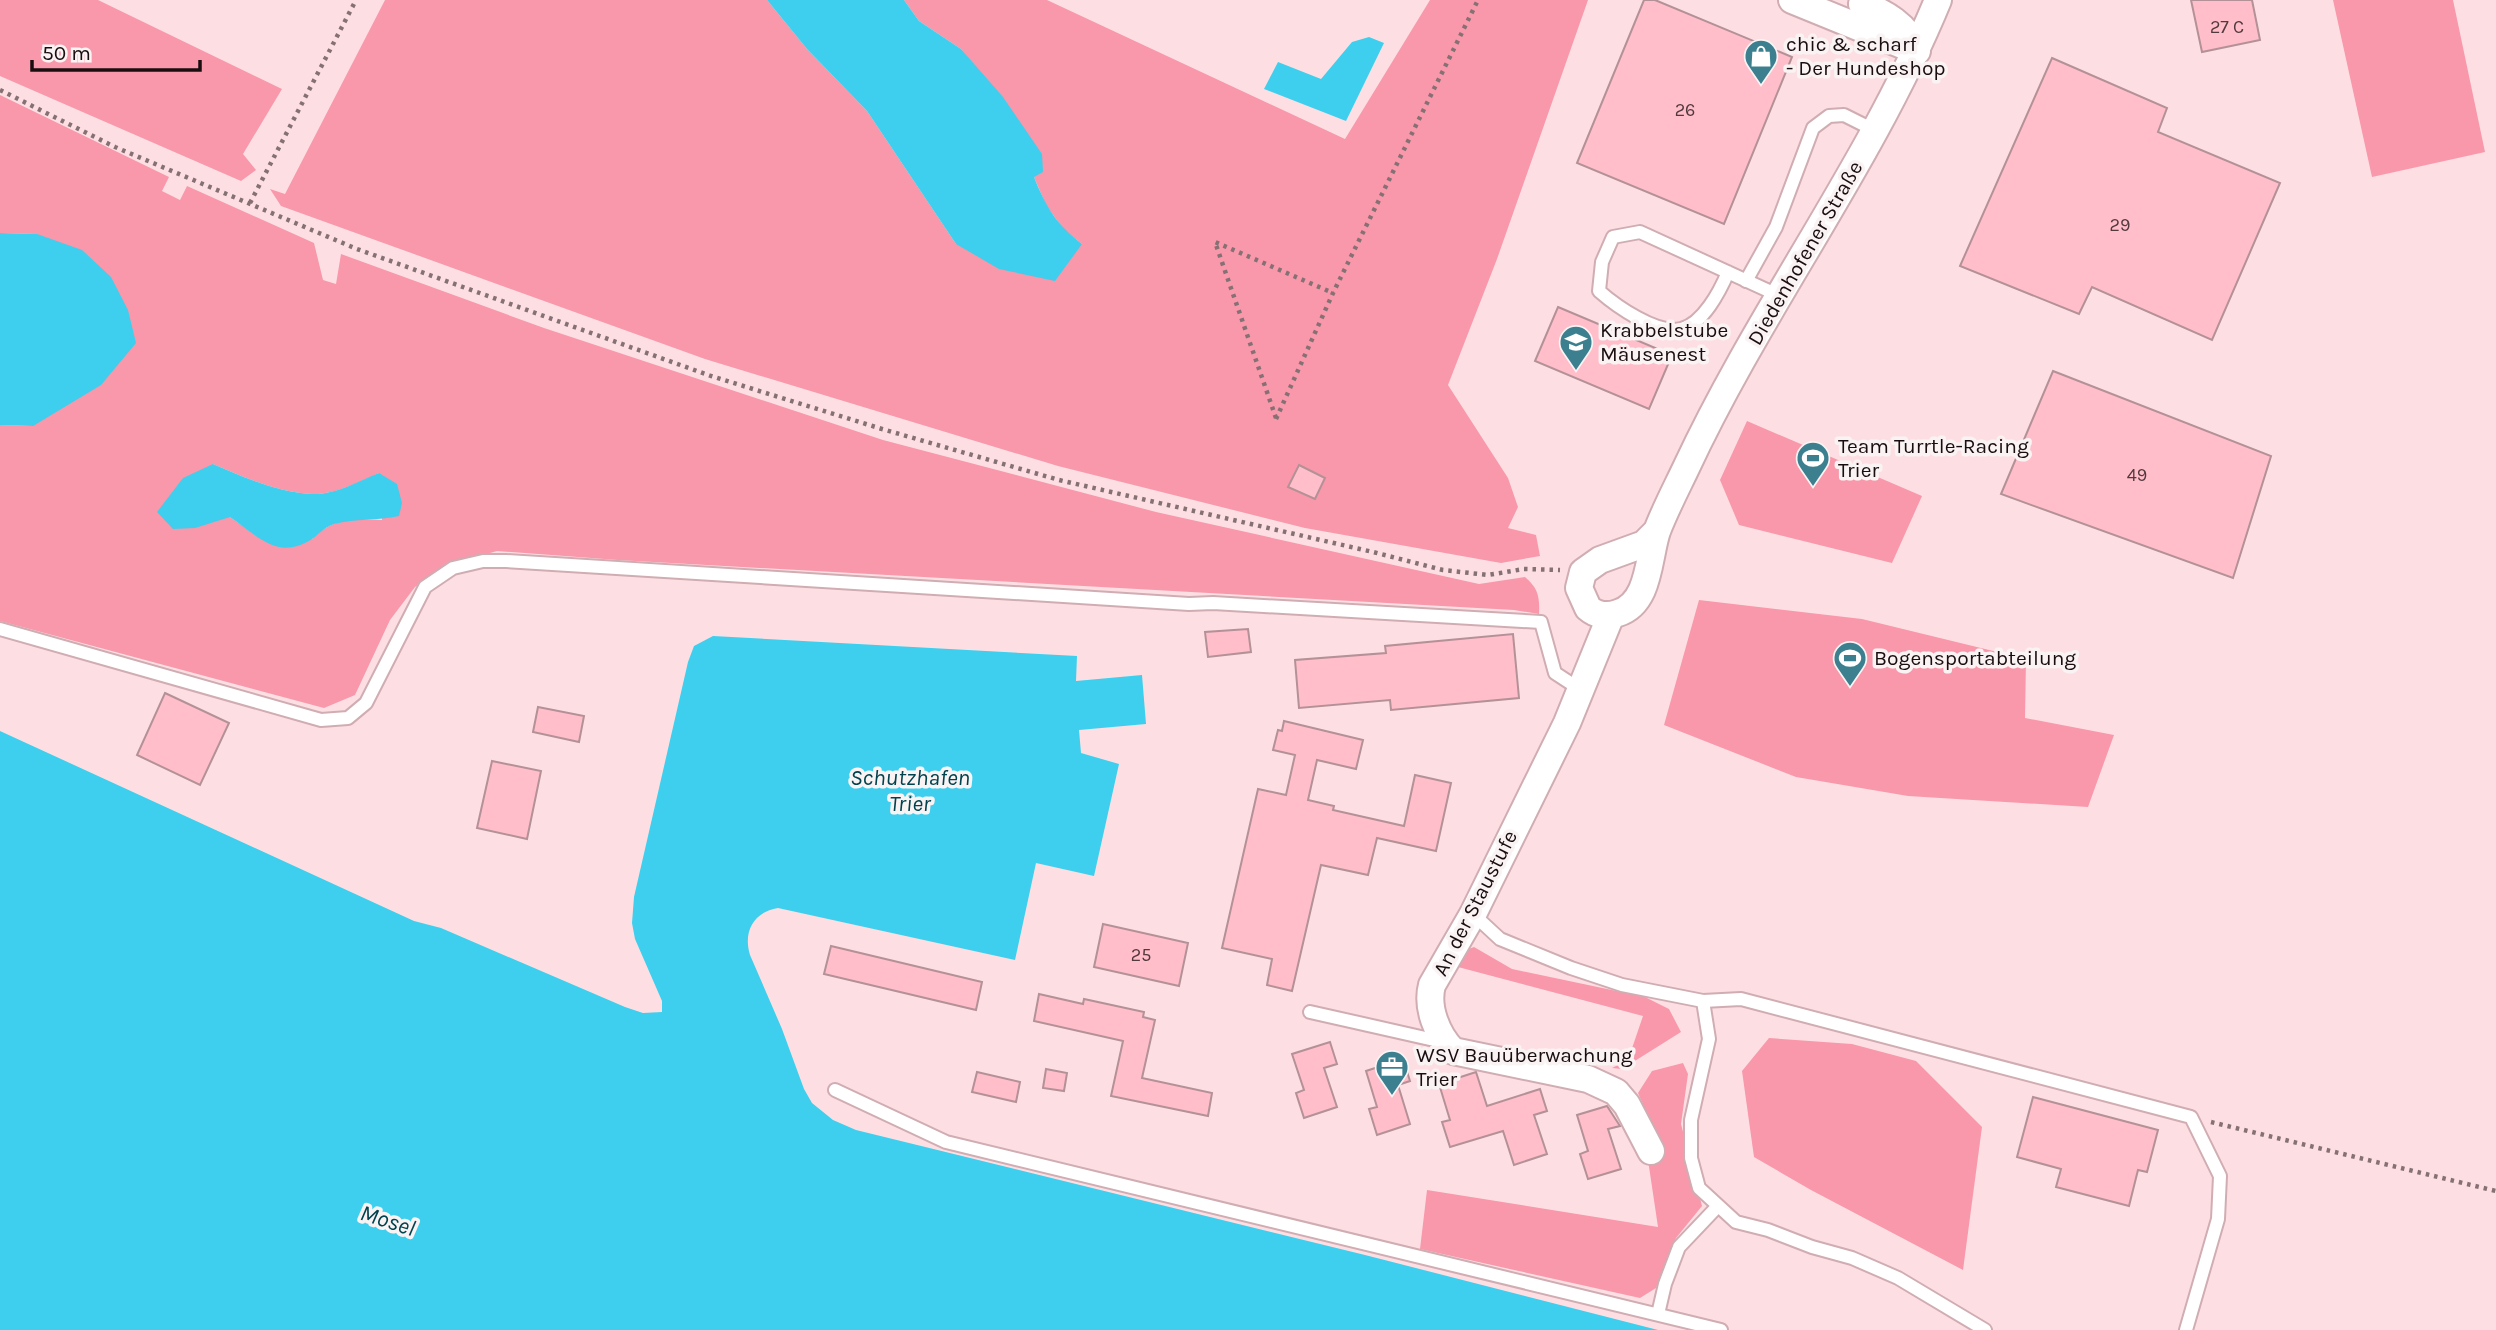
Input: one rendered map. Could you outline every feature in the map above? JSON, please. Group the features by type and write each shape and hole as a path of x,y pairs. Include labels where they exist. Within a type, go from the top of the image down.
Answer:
{"street":[{"name":"Diedenhofener Straße","path":"1611,615 1629,608 1640,593 1657,531 1721,399 1876,131 1917,51 1938,0"},
{"path":"1804,5 1871,2 1898,24 1913,40 1917,51"},
{"path":"1804,5 1917,51"},
{"path":"1611,615 1588,608 1579,588 1581,575 1589,566 1644,544 1657,531"},
{"path":"1612,555 1625,559 1638,568 1645,580"},
{"name":"An der Staustufe","path":"1444,1042 1429,996 1432,985 1473,914 1581,690 1611,615"},
{"path":"1444,1042 1453,1051 1588,1079 1616,1092 1628,1104 1651,1151"}],"lane":[{"path":"1746,281 1776,227 1813,128 1829,116 1844,115 1876,131"},
{"path":"1728,272 1718,296 1700,317 1681,330 1653,326 1615,306 1600,290 1602,262 1614,237 1640,232 1781,296"},
{"path":"0,629 321,720 348,718 366,703 425,587 453,568 483,561 506,561 1188,604 1213,603 1541,622 1555,673 1581,690"},
{"path":"1473,914 1500,939 1622,985 1703,1001 1741,999 2190,1117 2220,1175 2218,1219 2186,1330"},
{"path":"1703,1001 1709,1039 1691,1120 1690,1158 1699,1188 1736,1222 1852,1258 1898,1278 1984,1330"},
{"path":"1310,1012 1444,1042"},
{"path":"835,1090 946,1142 1721,1330"},
{"path":"1658,1314 1665,1284 1679,1247 1717,1207"}],"path":[{"path":"250,203 356,0"},
{"path":"1334,293 1215,242 1276,419 1334,293 1478,0"},
{"path":"0,90 115,147 357,249 711,376 882,429 1059,480 1443,570 1488,575 1541,568 1581,575"},
{"path":"2190,1117 2496,1191"}],"shaded area":[{"path":"0,0 98,0 282,89 243,154 256,170 241,181 0,76"},
{"path":"385,0 767,0 807,49 867,111 956,244 1082,244 1064,230 1046,205 980,73 961,49 919,21 904,0 1047,0 1345,139 1430,0 1588,0 1497,259 1448,385 1508,478 1518,507 1508,528 1536,535 1540,556 1501,563 1305,528 1058,466 705,359 281,206 270,189 285,194"},
{"path":"2333,0 2453,0 2485,152 2372,177"},
{"path":"0,95 169,177 162,191 180,200 187,186 314,243 323,280 336,284 341,254 544,328 883,440 1156,512 1479,584 1525,577 1537,593 1539,614 1514,610 497,551 451,564 415,587 390,620 355,695 324,708 0,621 0,425 33,426 37,234 0,233","holes":["213,464 274,487 312,494 338,490 379,473 382,520 336,523 312,539 258,537 230,517"]},
{"name":"Team Turrtle-Racing Trier","path":"1747,421 1922,496 1892,563 1739,525 1720,480"},
{"name":"Bogensportabteilung","path":"1699,600 1862,619 2026,659 2025,718 2114,735 2088,807 1908,796 1796,777 1664,725"},
{"path":"1474,947 1512,969 1645,997 1669,1009 1681,1032 1622,1069 1612,1068 1628,1060 1643,1016 1458,967 1461,952"},
{"path":"1769,1038 1852,1044 1916,1061 1982,1127 1963,1270 1754,1157 1742,1071"},
{"path":"1683,1063 1688,1074 1681,1124 1702,1206 1676,1238 1656,1288 1640,1298 1420,1249 1427,1190 1658,1227 1648,1160 1665,1155 1638,1093 1652,1071"}],"water":[{"path":"767,0 904,0 919,21 961,49 1003,97 1042,154 1043,172 1034,177 1038,188 1059,222 1082,244 1055,281 999,269 956,244 867,111 807,49"},
{"path":"1369,37 1384,43 1346,121 1264,89 1278,62 1321,79 1352,42"},
{"path":"0,233 37,234 82,250 111,277 128,310 136,343 101,385 33,426 0,425"},
{"path":"213,464 274,487 312,494 338,490 379,473 397,484 402,503 399,516 334,524 307,542 285,548 257,537 230,517 195,528 173,529 157,512 183,478"},
{"path":"713,636 1077,656 1076,681 1142,675 1146,724 1079,730 1081,753 1119,764 1094,876 1036,863 1015,960 778,908 762,914 752,924 748,939 750,955 804,1089 812,1103 833,1120 856,1130 1658,1330 0,1330 0,731 414,921 441,928 625,1007 643,1013 662,1012 662,1001 635,939 632,923 634,897 688,662 694,646"}],"building":[{"path":"1644,0 1655,0 1792,57 1724,224 1577,163"},
{"path":"2191,0 2252,0 2260,40 2202,52"},
{"path":"2052,58 2167,108 2158,132 2280,183 2212,340 2092,287 2079,314 1960,266"},
{"path":"1558,307 1672,355 1649,409 1535,361"},
{"path":"2053,371 2271,456 2233,578 2001,494"},
{"path":"1299,465 1325,478 1315,499 1288,487"},
{"path":"1248,629 1251,652 1208,657 1205,632"},
{"path":"1513,634 1519,698 1391,710 1390,700 1299,708 1295,660 1386,653 1385,646"},
{"path":"165,693 229,723 200,785 137,755"},
{"path":"538,707 584,716 579,742 533,732"},
{"path":"1284,721 1363,740 1356,769 1317,760 1308,800 1334,806 1333,810 1404,826 1415,775 1451,783 1436,851 1377,838 1368,875 1321,865 1292,991 1267,985 1272,959 1222,948 1258,789 1286,795 1295,755 1273,750 1278,730 1282,731"},
{"path":"492,761 541,771 527,839 477,828"},
{"path":"1103,924 1188,943 1179,986 1094,967"},
{"path":"831,946 982,982 976,1010 824,974"},
{"path":"1039,994 1083,1004 1084,999 1144,1012 1143,1017 1155,1020 1142,1078 1212,1093 1208,1116 1111,1096 1123,1041 1034,1021"},
{"path":"1330,1042 1337,1064 1324,1068 1337,1107 1304,1118 1296,1093 1304,1090 1292,1054"},
{"path":"1403,1059 1410,1081 1398,1085 1410,1124 1377,1135 1369,1109 1377,1107 1366,1071"},
{"path":"1046,1069 1067,1073 1064,1091 1043,1088"},
{"path":"977,1072 1020,1082 1016,1102 972,1092"},
{"path":"1476,1072 1487,1106 1540,1089 1547,1111 1534,1115 1547,1154 1514,1165 1503,1131 1450,1147 1442,1122 1450,1120 1439,1084"},
{"path":"2033,1097 2158,1130 2147,1172 2138,1170 2129,1206 2056,1187 2061,1169 2017,1157"},
{"path":"1607,1106 1620,1126 1608,1129 1621,1169 1588,1179 1580,1154 1588,1151 1577,1115"}],"place":[{"name":"chic & scharf - Der Hundeshop","path":"1761,86"},
{"name":"Krabbelstube Mäusenest","path":"1576,372"},
{"name":"Team Turrtle-Racing Trier","path":"1813,488"},
{"name":"Bogensportabteilung","path":"1850,688"},
{"name":"WSV Bauüberwachung Trier","path":"1392,1097"}],"water label":[{"name":"Schutzhafen Trier","path":"910,790"},
{"name":"Mosel","path":"388,1220"}]}
